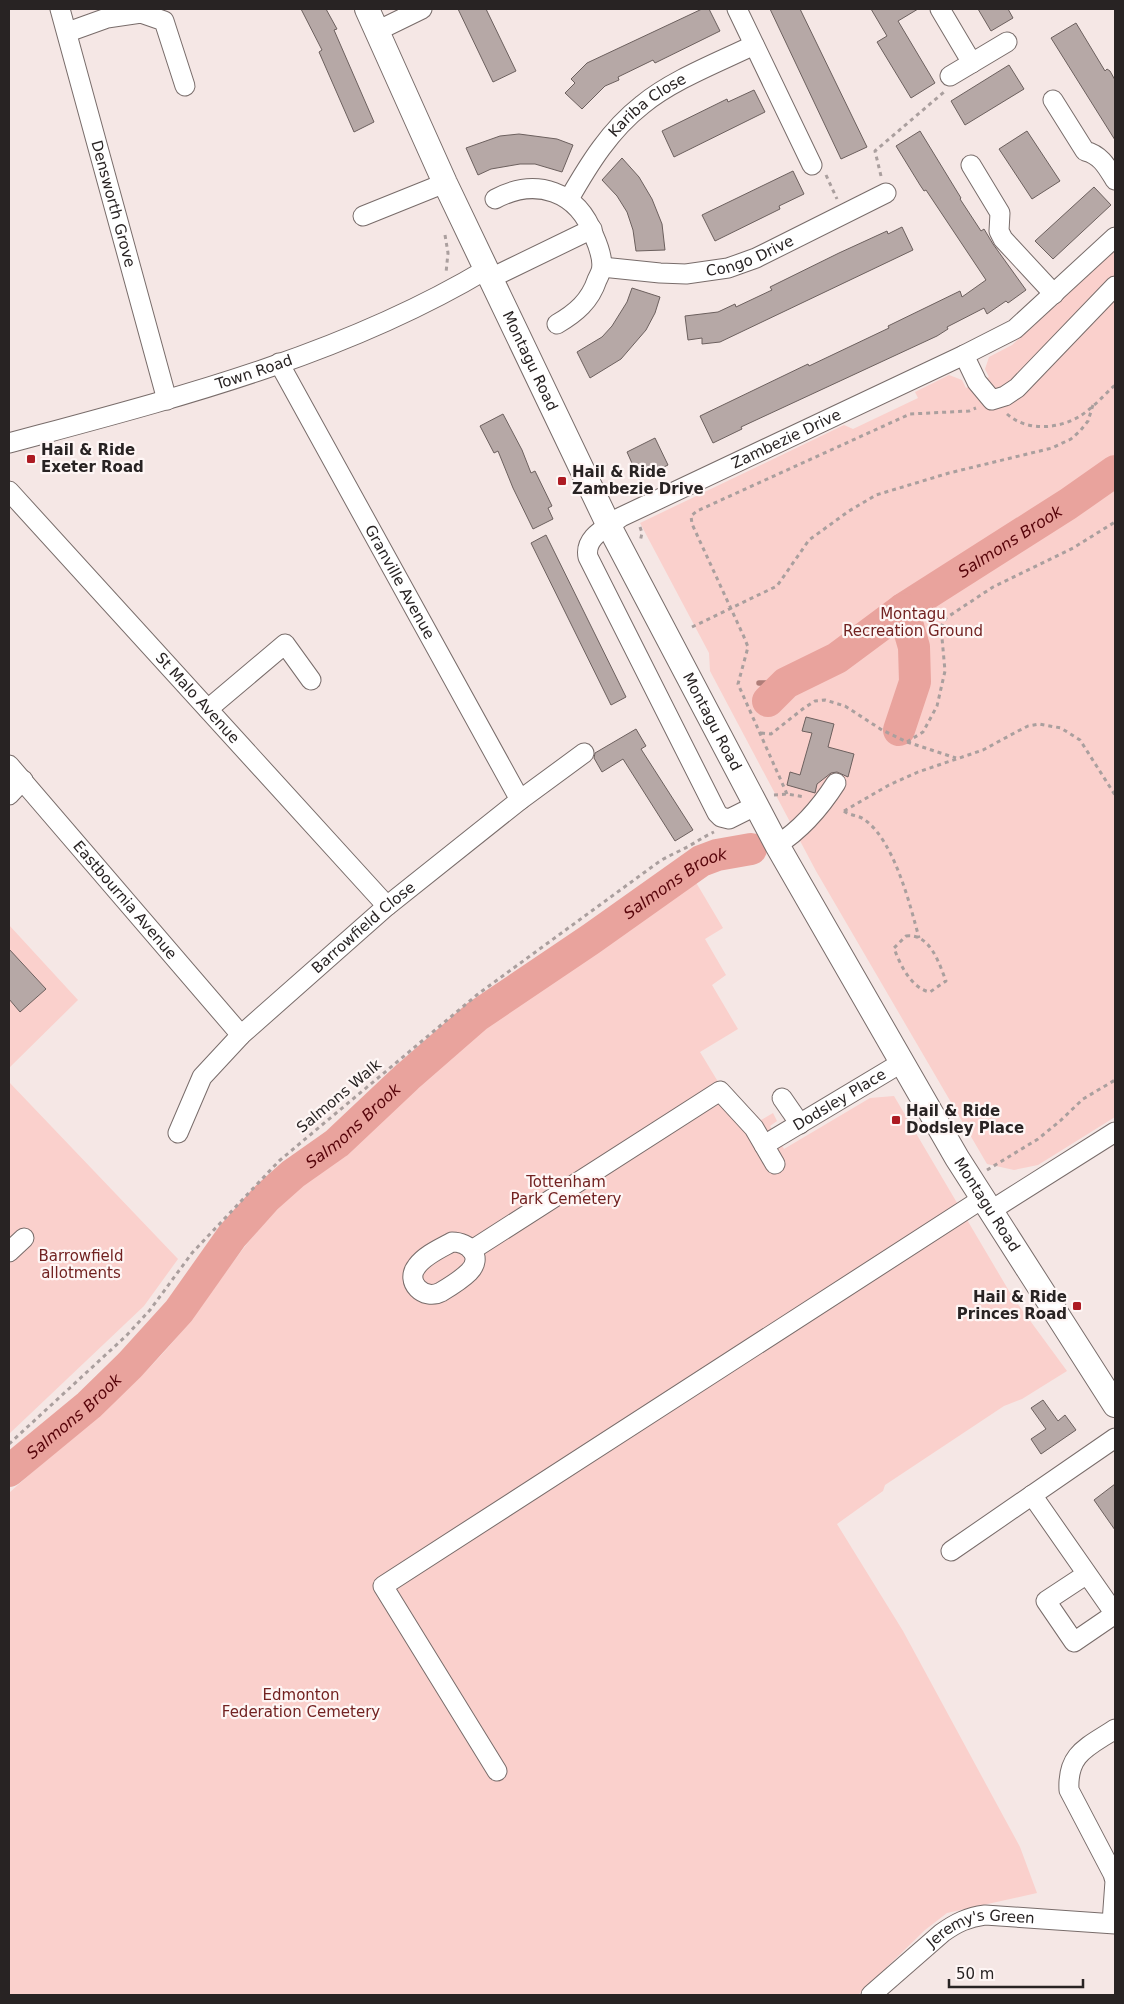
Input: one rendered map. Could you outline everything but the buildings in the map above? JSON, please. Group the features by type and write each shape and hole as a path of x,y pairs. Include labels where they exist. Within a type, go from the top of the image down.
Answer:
{"main road":[{"name":"Montagu Road","path":"367,9 445,183 609,526 764,800 777,845 901,1063 986,1205 1115,1404"}],"street":[{"name":"Densworth Grove","path":"60,9 68,32 167,400"},
{"path":"377,31 422,9"},
{"path":"737,9 812,165"},
{"path":"940,9 972,63"},
{"path":"68,32 107,18 141,13 164,21 185,86"},
{"path":"950,76 1007,42"},
{"name":"Kariba Close","path":"569,199 611,135 642,104 664,90 754,45"},
{"path":"1053,100 1084,151 1094,153 1102,160 1115,180"},
{"path":"971,165 1000,213 999,231 1003,239 1054,294"},
{"path":"363,216 445,183"},
{"path":"495,198 524,188 542,189 569,199 581,210 592,229 600,251 602,267 588,301 572,316 557,324"},
{"name":"Congo Drive","path":"602,267 686,274 728,268 756,258 886,193"},
{"name":"Town Road","path":"9,443 167,400 279,363 385,323 455,288 592,229"},
{"name":"Zambezie Drive","path":"729,819 721,817 717,813 588,557 589,541 621,517 1015,330 1115,238"},
{"path":"964,355 983,391 992,400 1005,396 1017,388 1115,286"},
{"name":"Granville Avenue","path":"279,363 520,800"},
{"name":"St Malo Avenue","path":"9,491 386,906"},
{"path":"208,710 285,644 311,680"},
{"name":"Barrowfield Close","path":"178,1133 202,1076 241,1035 386,906 520,800 584,753"},
{"name":"Eastbournia Avenue","path":"9,765 241,1035"},
{"path":"9,795 23,780"},
{"path":"777,845 795,833 823,803 836,783"},
{"path":"729,819 764,800"},
{"name":"Dodsley Place","path":"771,1141 901,1063"},
{"path":"472,1250 720,1090 754,1128 771,1141 775,1164"},
{"path":"782,1098 800,1124"},
{"path":"497,1771 382,1586 986,1205 1115,1132"},
{"path":"9,1252 24,1238"},
{"path":"951,1551 1115,1438"},
{"path":"1032,1495 1115,1614 1074,1642 1046,1601 1087,1574"},
{"name":"Jeremy's Green","path":"871,1995 942,1933 954,1924 970,1917 985,1915 1114,1924 1113,1874 1069,1790 1068,1777 1071,1766 1078,1755 1115,1729"}],"path":[{"path":"886,193 875,151 949,88 950,76"},
{"path":"812,165 820,164 844,214"},
{"path":"445,272 448,261 446,237"},
{"path":"787,794 738,684 748,647 692,524 691,516 693,513 910,414 969,411 992,400 1011,418 1024,424 1038,427 1054,426 1080,416 1115,386"},
{"path":"692,628 777,586 809,540 849,511 876,495 948,473 1052,448 1071,439 1080,432 1088,421 1093,405"},
{"path":"907,742 922,732 937,706 945,671 941,627 946,618 992,587 1073,548 1115,522"},
{"path":"761,733 771,734 815,701 825,700 845,706 882,730 907,742 956,759"},
{"path":"844,812 889,784 983,750 1028,726 1050,725 1066,730 1080,740 1115,795"},
{"path":"764,800 787,794 802,795 863,818 880,834 904,883 919,938 928,943 946,981 930,992 924,991 914,984 894,948 906,936 919,938"},
{"name":"Salmons Walk","path":"9,1444 126,1336 150,1310 192,1253 279,1161 478,994 660,861 674,852 688,847 706,835 722,830 729,819"},
{"path":"986,1170 1038,1139 1083,1099 1115,1080"}],"green space":[{"name":"Montagu Recreation Ground","path":"1115,250 1115,1117 1038,1165 1014,1170 987,1164 816,871 710,671 709,653 640,523 844,425 853,429 918,398 915,392 949,375 962,380 966,388 989,377 985,369 989,357 1012,345"},
{"name":"Edmonton Federation Cemetery","path":"691,874 723,928 705,939 726,975 712,985 738,1029 700,1052 720,1085 724,1083 761,1120 773,1113 777,1121 770,1126 784,1149 870,1098 894,1096 1012,1296 1067,1371 1022,1399 1004,1406 885,1485 883,1491 837,1524 903,1631 1020,1847 1037,1893 947,1913 925,1930 858,1995 9,1995 9,1493 108,1407 164,1352 197,1312 260,1228 297,1191 291,1181 340,1146 390,1097 477,1022"},
{"path":"9,925 78,1000 9,1068"},
{"name":"Barrowfield allotments","path":"9,1082 178,1259 144,1306 9,1434"}],"waterway":[{"name":"Salmons Brook","path":"768,701 786,683 837,658 903,609 1068,504 1115,471"},
{"name":"Salmons Brook","path":"899,730 915,682 914,647 903,609"},
{"path":"759,683 786,683"},
{"name":"Salmons Brook","path":"9,1471 89,1405 130,1365 179,1311 232,1236 266,1198 293,1174 337,1143 407,1077 477,1016 591,939 701,861 717,855 751,849"}],"place":[{"name":"Hail & Ride Exeter Road","path":"31,459"},
{"name":"Hail & Ride Zambezie Drive","path":"562,481"},
{"name":"Hail & Ride Dodsley Place","path":"896,1120"},
{"name":"Hail & Ride Princes Road","path":"1077,1306"}],"park label":[{"name":"Tottenham Park Cemetery","path":"566,1190"}]}
